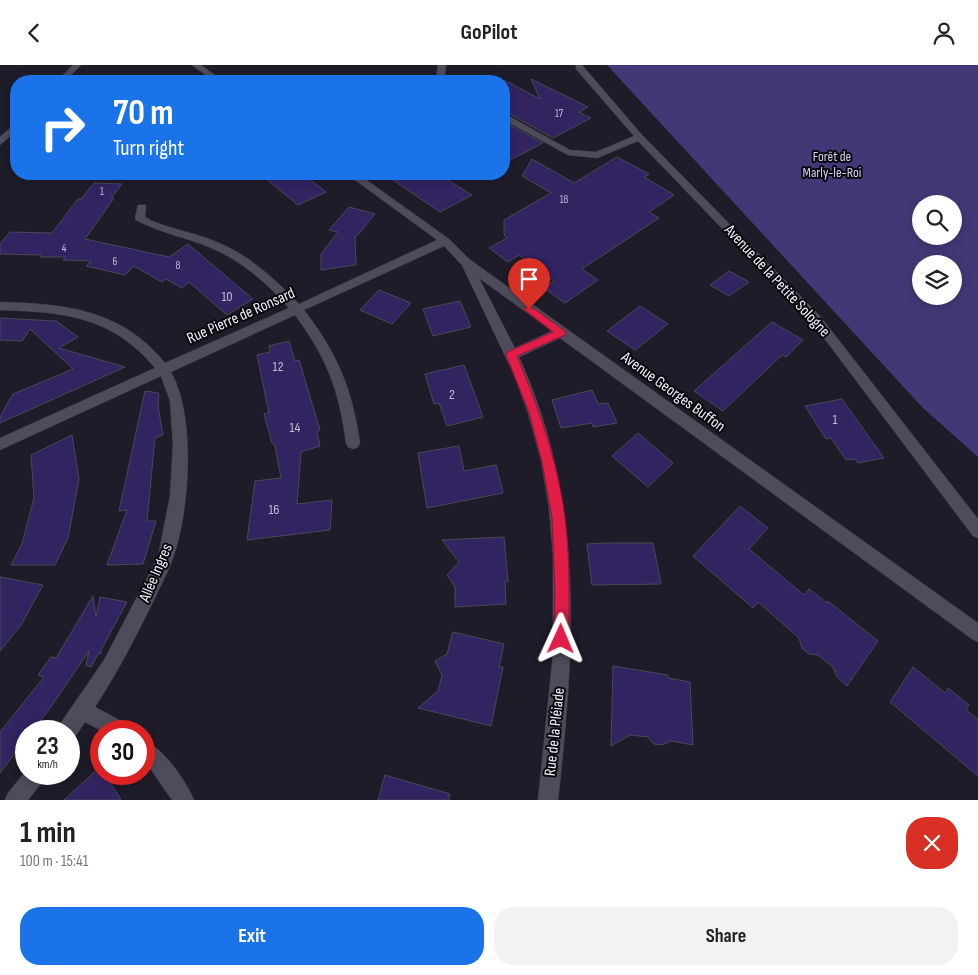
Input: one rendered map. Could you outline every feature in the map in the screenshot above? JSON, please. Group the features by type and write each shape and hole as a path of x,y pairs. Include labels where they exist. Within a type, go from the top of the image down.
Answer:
{"street":[{"path":"67,75 77,65"},
{"path":"196,65 210,75"},
{"name":"Avenue de la Petite Sologne","path":"578,67 639,137 816,319 978,531"},
{"path":"510,120 568,152 597,155 639,137"},
{"path":"0,142 10,132"},
{"name":"Avenue Georges Buffon","path":"360,180 445,241 465,262 977,630"},
{"path":"142,207 140,218 156,228 188,236 239,257 258,271 277,289 318,338 334,367 346,401 353,443"},
{"name":"Rue Pierre de Ronsard","path":"0,445 162,369 296,311 445,241"},
{"name":"Rue de la Pléiade","path":"465,262 511,355 535,412 548,462 559,517 562,591 561,671 548,800"},
{"name":"Allée Ingres","path":"0,306 54,308 86,315 108,323 151,354 172,386 179,417 177,511 166,557 126,639 75,720"},
{"path":"511,355 561,332"},
{"path":"83,710 101,720"},
{"path":"155,759 184,800"},
{"path":"15,800 27,785"}],"green space":[{"name":"Forêt de Marly-le-Roi","path":"607,65 978,65 978,457 922,407"}],"building":[{"path":"531,79 588,107 579,112 591,118 553,138 510,114 510,83 540,99"},
{"path":"510,125 543,143 510,160"},
{"path":"617,157 649,174 644,177 674,195 649,212 659,218 582,269 598,280 565,303 544,288 554,281 519,255 508,262 489,248 507,238 504,235 504,220 551,193 522,176 532,159 574,183"},
{"path":"267,180 311,180 326,192 298,205"},
{"path":"393,180 448,180 472,195 440,212"},
{"path":"94,183 122,184 85,239 169,257 188,244 253,299 227,315 189,282 182,288 166,279 162,282 134,266 125,275 86,266 92,261 63,260 65,257 40,257 41,255 0,254 0,244 10,232 52,233 78,199 81,199"},
{"path":"349,207 375,214 355,236 356,265 321,270 321,254 338,232 329,230"},
{"path":"729,271 749,282 729,296 710,285"},
{"path":"379,290 411,303 392,324 360,310"},
{"path":"460,301 471,327 433,336 423,309"},
{"path":"640,306 668,324 635,350 607,331"},
{"path":"0,318 56,321 78,337 59,348 125,367 0,423 0,417 13,394 73,369 30,329 22,341 0,340"},
{"path":"772,322 803,340 786,357 782,355 723,411 694,391"},
{"path":"289,341 295,361 299,360 320,430 317,431 320,446 301,452 297,504 332,500 330,530 247,540 255,481 281,478 275,445 272,443 264,414 269,413 257,355 270,352 269,346"},
{"path":"464,365 483,417 447,426 439,403 434,404 425,374"},
{"path":"592,390 598,404 608,403 617,423 593,427 592,423 561,428 552,400"},
{"path":"145,391 159,393 158,406 163,435 155,438 147,521 156,521 143,564 107,565 127,510 119,511"},
{"path":"842,399 884,458 858,463 855,459 846,460 831,438 826,439 805,406"},
{"path":"638,433 673,463 648,487 612,456"},
{"path":"72,435 79,479 68,538 55,565 11,565 22,544 34,498 31,455"},
{"path":"459,446 464,471 496,465 503,493 427,508 418,453"},
{"path":"740,506 768,528 749,549 804,595 809,589 827,603 828,601 878,641 847,686 837,677 833,667 818,655 809,654 802,648 799,638 758,602 753,608 693,556"},
{"path":"504,537 508,582 505,582 506,604 455,607 455,587 447,575 459,562 442,540"},
{"path":"653,543 661,584 592,585 587,544"},
{"path":"0,577 43,585 21,625 0,651"},
{"path":"93,596 96,617 100,597 127,602 101,650 101,654 99,653 91,667 86,665 89,651 41,720 15,720 15,753 0,773 0,732 44,677 38,675 51,657 56,658"},
{"path":"453,632 504,644 499,667 503,667 491,726 418,708 438,691 442,675 435,661 447,654"},
{"path":"613,666 668,675 668,678 690,682 693,745 671,741 662,745 654,744 648,737 630,735 611,746"},
{"path":"913,667 945,693 948,688 969,705 966,710 978,719 978,776 890,702"},
{"path":"385,775 450,794 449,800 378,800"},
{"path":"90,776 90,785 112,785 121,800 64,800"}],"route":[{"path":"529,309 561,332 511,355 535,412 548,462 559,517 562,591 561,639"}]}
